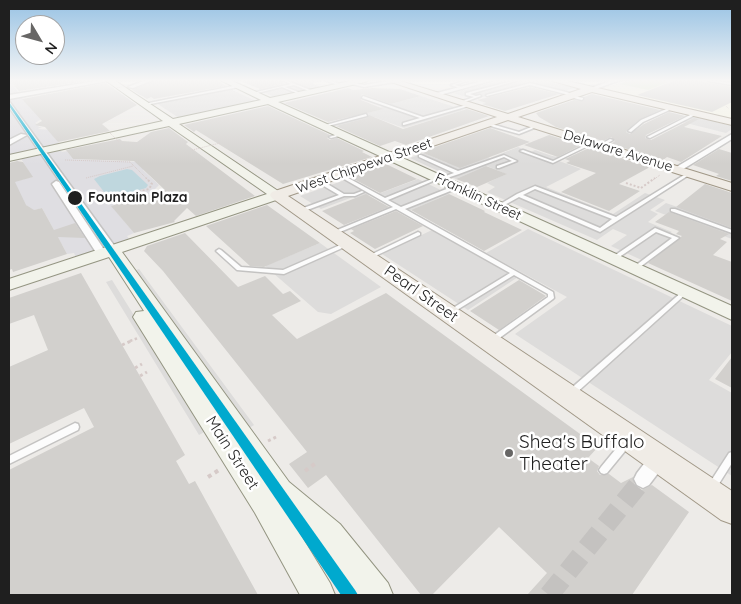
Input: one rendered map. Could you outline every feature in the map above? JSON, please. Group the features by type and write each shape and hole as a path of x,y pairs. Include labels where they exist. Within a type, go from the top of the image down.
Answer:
{"main road":[{"name":"Delaware Avenue","path":"485,108 537,126 601,143 732,187"},
{"name":"West Chippewa Street","path":"277,195 538,108"},
{"path":"673,108 732,122"},
{"name":"Pearl Street","path":"277,195 732,509"}],"street":[{"name":"Main Street","path":"12,108 108,251 279,492 329,535 376,595"},
{"name":"Pearl Street","path":"151,108 277,195"},
{"path":"9,158 235,108"},
{"name":"Franklin Street","path":"285,108 324,126 337,136 391,157 439,179 457,180 499,206 732,314"},
{"name":"Main Street","path":"9,114 24,135 40,151"},
{"path":"9,143 24,135"},
{"path":"683,171 732,136"},
{"name":"West Chippewa Street","path":"9,285 277,195"},
{"name":"Main Street","path":"108,251 265,503 318,595"},
{"path":"643,479 659,458"}],"lane":[{"path":"395,108 423,118"},
{"path":"404,124 451,108"},
{"path":"630,131 636,128 642,121 672,108"},
{"path":"649,137 697,114"},
{"path":"324,126 366,115"},
{"path":"488,124 529,136"},
{"path":"519,133 537,126"},
{"path":"522,150 553,162 601,143"},
{"path":"420,156 457,180"},
{"path":"219,251 240,269 284,272 340,238 504,156 515,161 498,168"},
{"path":"519,195 600,230 683,171"},
{"path":"338,174 551,293 551,298 490,342"},
{"path":"384,200 439,179"},
{"path":"320,181 343,195"},
{"path":"499,206 535,187 616,220"},
{"path":"300,211 343,195 355,195 362,192"},
{"path":"673,210 732,232"},
{"path":"613,259 655,230 676,238 634,269"},
{"path":"368,258 418,234"},
{"path":"448,313 515,272"},
{"path":"568,396 686,292"},
{"path":"9,460 75,427"},
{"path":"604,470 630,438"},
{"path":"708,492 732,456"}],"path":[{"path":"110,133 119,142"},
{"path":"192,150 220,143"},
{"path":"65,160 130,162 152,184 149,188 104,201"},
{"path":"86,178 134,166"},
{"path":"640,188 658,176"},
{"path":"626,183 644,189"},
{"path":"135,368 142,364"},
{"path":"140,376 147,372"},
{"path":"305,471 316,463"},
{"path":"208,477 227,466"}],"shaded area":[{"name":"Fountain Plaza","path":"9,108 32,108 42,119 35,123 40,125 38,127 42,127 38,129 53,130 52,134 60,144 56,145 62,152 67,151 73,159 145,162 143,170 159,185 154,190 157,192 112,206 134,233 127,236 132,243 78,262 74,253 67,254 42,208 31,211 26,205 9,204 9,183 32,177 19,155 9,158"},
{"path":"164,108 223,108 179,118"},
{"path":"458,108 464,110 404,128 374,117 342,126 333,122 354,116 360,111 365,113 383,109"},
{"path":"690,108 732,108 732,118"},
{"path":"689,115 732,126 732,129 726,133 678,121"},
{"path":"518,147 531,152 535,150 552,156 566,158 559,161 581,169 546,187 613,214 645,193 665,200 650,210 658,214 648,222 672,232 669,234 690,242 697,254 671,243 646,262 611,246 627,235 613,229 597,240 487,192 495,187 487,183 506,174 487,166 456,179 410,158 424,153 448,163 483,155 490,158"},
{"path":"418,179 449,194 409,211 378,194"},
{"path":"345,180 372,194 358,200 353,197 321,209 300,196"},
{"path":"666,203 732,226 732,239 655,211"},
{"path":"528,229 732,326 732,352 709,380 732,393 732,476 515,334 567,297 486,253"},
{"path":"432,230 518,277 468,310 382,254"},
{"path":"320,243 381,287 331,314 318,312 265,266"},
{"path":"139,269 254,425 246,430 133,271"},
{"path":"112,280 206,431 199,435 106,282"}],"water":[{"path":"127,169 132,170 148,185 146,188 116,197 108,197 94,179 100,176"}],"building":[{"path":"30,108 131,108 102,124 110,131 58,142 45,127 35,125 42,121"},
{"path":"258,108 273,108 330,135 327,138 330,140 337,138 372,157 283,184 196,130 194,132 184,125"},
{"path":"296,108 384,109 328,122"},
{"path":"496,108 514,108 505,111"},
{"path":"550,108 652,108 660,110 640,119 626,132 630,134 644,124 669,112 685,116 646,135 645,138 651,140 694,118 699,119 684,127 722,136 681,162 667,157 663,160 611,144 615,141 611,137 603,141 556,127 539,117 536,113"},
{"path":"695,108 720,108 712,112"},
{"path":"467,109 489,116 406,145 395,141 380,146 336,126 367,118 369,115 403,129"},
{"path":"169,128 188,142 186,144 255,196 196,216 187,208 175,222 134,233 111,206 165,190 134,161 73,159 66,150 120,139 122,141 137,142 151,132"},
{"path":"490,128 530,142 460,168 421,152"},
{"path":"549,135 581,145 558,157 524,145"},
{"path":"589,148 650,167 619,184 640,191 609,211 561,192 596,173 566,163 570,161 565,159"},
{"path":"719,149 732,153 732,181 716,176 719,174 693,165"},
{"path":"23,162 33,177 15,182 26,205 34,210 42,208 54,230 75,223 85,238 58,237 67,254 13,272 12,269 9,270 9,163"},
{"path":"386,164 417,179 380,193 350,177"},
{"path":"486,166 507,174 477,187 456,179"},
{"path":"705,184 732,193 732,228 676,207"},
{"path":"366,194 389,207 344,225 322,211"},
{"path":"449,194 522,230 484,251 411,210"},
{"path":"267,205 320,243 264,267 250,266 206,226"},
{"path":"396,211 423,226 375,249 350,233 354,231 351,229"},
{"path":"669,212 729,234 720,239 727,242 713,255 732,262 732,301 648,263 682,236 676,234 679,231 655,222"},
{"path":"185,233 238,287 265,276 283,294 290,291 301,301 272,315 297,339 386,293 598,447 588,458 599,466 597,471 600,475 609,474 621,483 633,477 635,486 642,490 652,485 689,512 632,595 527,595 547,573 499,527 432,595 421,595 326,475 308,488 289,464 307,452 163,271 144,251 147,246"},
{"path":"81,273 185,455 176,461 189,484 195,481 258,595 9,595 9,470 94,427 84,408 9,444 9,367 48,350 34,315 9,324 9,298"},
{"path":"519,280 546,296 499,330 470,311"},
{"path":"732,357 732,388 715,379"}],"tunnel":[{"path":"549,595 643,479"}],"transit line":[{"path":"13,108 350,595"}],"place":[{"name":"Fountain Plaza","path":"75,198"},
{"name":"Shea's Buffalo Theater","path":"509,453"}]}
